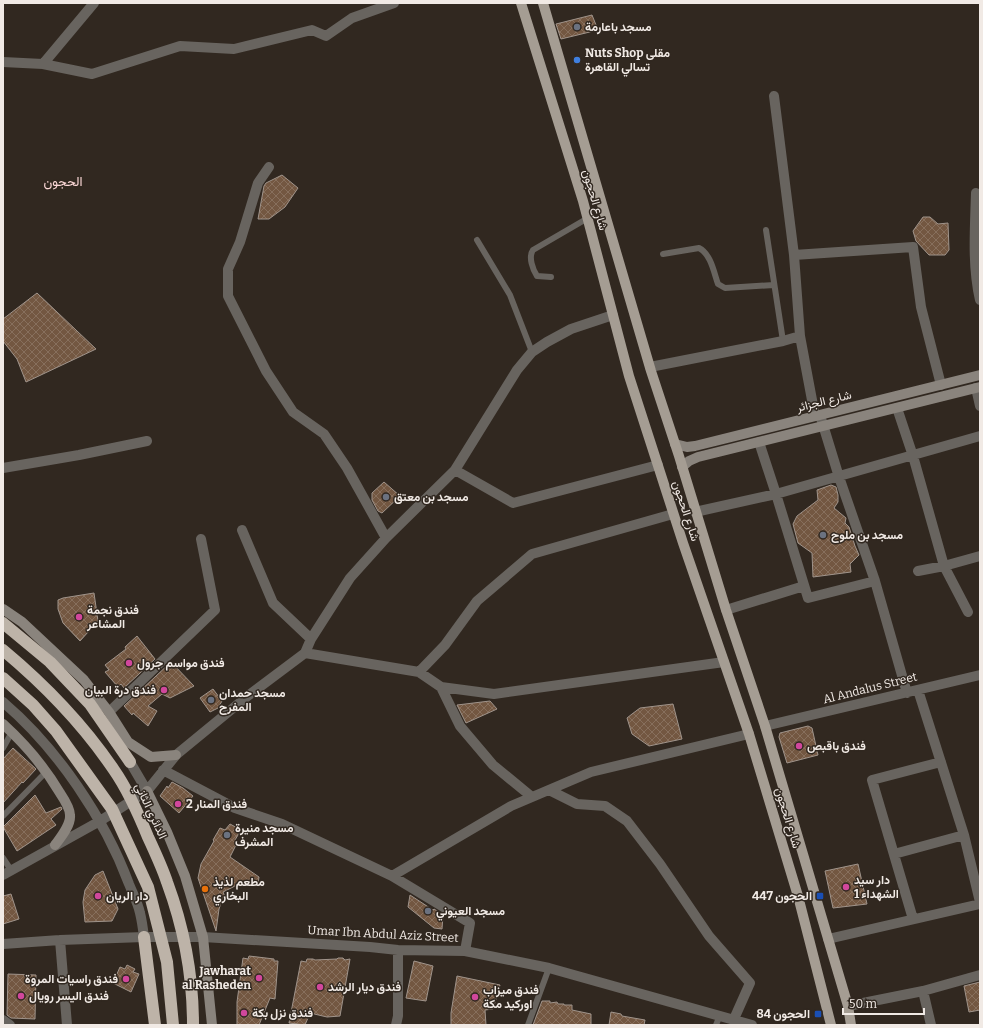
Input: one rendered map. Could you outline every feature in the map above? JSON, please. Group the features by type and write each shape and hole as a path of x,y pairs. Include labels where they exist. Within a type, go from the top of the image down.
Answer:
{"highway":[{"path":"3,623 50,662 90,704 130,762"},
{"name":"الدائري الثاني","path":"3,650 28,671 62,704 115,770 136,809 167,882 180,922 189,963 193,1025"},
{"path":"3,678 33,705 56,731 112,809 148,887 167,962 173,1025"},
{"path":"144,937 155,1025"}],"main road":[{"name":"شارع الحجون","path":"521,3 588,218 629,376 673,514 749,734 798,896 831,1025"},
{"name":"شارع الحجون","path":"543,3 650,367 726,610 765,726 848,1006 852,1025"}],"street":[{"path":"43,64 94,3"},
{"path":"3,62 43,64 92,74 180,46 234,49 312,30 326,36 352,18 394,3"},
{"path":"774,96 794,255 800,336 818,416 824,426 839,477 874,581 907,693"},
{"path":"269,167 258,183 240,242 228,269 228,296 266,371 293,412 324,434 348,468 386,538"},
{"path":"976,193 975,248 977,285 980,300"},
{"path":"794,255 913,247 922,307 940,385"},
{"path":"7,872 100,821 147,791 176,755 305,653 311,639 350,578 386,538 454,470 517,370 532,352 571,329 613,315"},
{"path":"650,367 783,341 800,336"},
{"name":"شارع الجزائر","path":"675,444 687,447 695,446 980,375"},
{"path":"978,388 980,406"},
{"name":"شارع الجزائر","path":"682,467 693,459 978,388"},
{"path":"898,408 944,566 968,612"},
{"path":"695,512 776,494 980,436"},
{"path":"3,468 79,456 147,442"},
{"path":"759,442 808,598 874,581"},
{"path":"454,470 513,502 658,465"},
{"path":"419,672 445,645 477,601 532,554 673,514"},
{"path":"242,530 273,603 311,639"},
{"path":"109,712 214,610 201,539"},
{"path":"918,571 944,566 980,556"},
{"path":"726,610 804,586"},
{"path":"3,609 22,622 84,680 109,712 128,742 151,757 176,755"},
{"path":"305,653 419,672 441,687 494,694 724,662"},
{"name":"Al Andalus Street","path":"765,726 980,675"},
{"path":"441,687 460,726 493,765 532,797"},
{"path":"828,939 980,903 964,835 918,690"},
{"path":"3,702 43,743 71,778 100,821 122,865 140,912 144,937"},
{"path":"3,724 38,759 67,804 70,815 66,831 55,845"},
{"path":"392,876 511,806 591,772 749,734"},
{"path":"128,742 130,762 147,791 167,832 185,876 203,938 212,1025"},
{"path":"913,919 872,780 941,762"},
{"path":"163,770 235,808 282,824 392,876 470,924 465,951"},
{"path":"549,790 577,804 605,806 627,821 660,864 709,936 750,983 734,1019"},
{"path":"894,854 964,835"},
{"name":"Umar Ibn Abdul Aziz Street","path":"3,944 144,937 203,938 363,946 398,950 465,951 549,968 718,1020 734,1019 752,1025"},
{"path":"60,940 67,1025"},
{"path":"396,1025 398,1016 398,950"},
{"path":"848,1006 923,991 980,975"},
{"path":"923,991 931,1025"},
{"path":"3,1020 10,1025"}],"lane":[{"path":"551,277 537,276 530,253 588,218"},
{"path":"766,230 783,341"},
{"path":"477,240 510,295 532,352"},
{"path":"663,254 699,248 703,250 709,257 718,284 725,288 774,285"},
{"path":"3,748 12,732"},
{"path":"3,816 46,772"},
{"path":"3,858 7,872"},
{"path":"528,1025 549,968"}],"building":[{"name":"مسجد باعارمة","path":"592,15 598,30 561,39 556,24"},
{"path":"282,175 298,188 285,207 269,219 258,219 264,186 266,183"},
{"path":"923,217 930,217 938,224 948,223 949,250 945,255 929,255 916,241 913,231"},
{"path":"37,293 96,349 26,382 17,359 3,341 3,319"},
{"name":"مسجد بن معتق","path":"384,482 400,496 382,513 378,511 372,500 372,493"},
{"name":"مسجد بن ملوح","path":"831,485 836,487 838,495 838,502 834,508 846,518 845,523 849,527 859,555 850,564 851,572 813,577 812,553 798,543 793,524 797,516 818,500 817,490"},
{"name":"فندق نجمة المشاعر","path":"94,593 98,621 80,641 63,623 58,609 58,600"},
{"name":"فندق مواسم جرول","path":"137,636 155,659 124,688 121,684 118,687 105,672 109,670 105,665 126,649 125,647"},
{"name":"فندق درة البيان","path":"171,662 194,686 170,698 162,694 148,706 157,711 148,726 133,713 132,715 124,706"},
{"name":"مسجد حمدان المفرح","path":"213,689 222,701 218,708 210,712 200,698"},
{"path":"490,701 497,709 466,723 457,705"},
{"path":"673,704 682,739 649,746 632,734 627,718 640,708"},
{"name":"فندق باقبص","path":"808,726 812,728 818,755 787,763 779,737 780,733"},
{"path":"13,748 36,769 3,803 3,759"},
{"name":"فندق المنار 2","path":"172,782 193,796 179,813 160,796"},
{"path":"35,795 46,813 61,807 62,809 51,819 56,825 17,851 3,827"},
{"path":"230,824 241,830 235,840 237,843 230,857 259,877 258,884 238,883 237,887 235,886 223,892 226,899 221,903 219,909 216,931 198,878 201,864 220,828 225,830"},
{"name":"دار سيد الشهداء 1","path":"858,864 867,904 833,908 825,871"},
{"name":"دار الريان","path":"103,871 118,909 112,921 85,922 83,902 85,890 95,875"},
{"path":"11,894 19,919 3,924 3,896"},
{"name":"مسجد العيوني","path":"410,895 443,915 442,929 434,928 408,907"},
{"name":"Jawharat al Rasheden","path":"249,956 274,959 274,961 278,961 275,999 270,998 259,1025 237,1025 237,1002 243,958 248,959"},
{"name":"فندق ديار الرشد","path":"343,958 345,960 350,959 340,1016 327,1017 310,1013 305,1025 289,1023 301,961 306,962 307,959 315,960"},
{"path":"414,961 433,966 426,1001 406,998"},
{"name":"فندق راسيات المروة","path":"127,965 135,969 133,972 139,974 131,992 113,983 120,967 125,969"},
{"name":"فندق اليسر رويال","path":"8,974 36,975 35,1019 11,1018 7,1015"},
{"name":"فندق ميزاب اوركيد مكة","path":"457,976 500,985 493,1009 485,1010 486,1025 451,1025 451,1013"},
{"path":"980,982 980,1010 969,1012 964,986"},
{"path":"542,1001 572,1005 572,1010 591,1014 591,1025 533,1025"},
{"path":"611,1012 621,1014 622,1016 645,1020 644,1025 609,1025"}],"place":[{"name":"مسجد باعارمة","path":"577,27"},
{"name":"Nuts Shop مقلى تسالي القاهرة","path":"577,60"},
{"name":"مسجد بن معتق","path":"386,497"},
{"name":"مسجد بن ملوح","path":"823,535"},
{"name":"فندق نجمة المشاعر","path":"79,617"},
{"name":"فندق مواسم جرول","path":"129,663"},
{"name":"فندق درة البيان","path":"164,690"},
{"name":"مسجد حمدان المفرح","path":"211,700"},
{"name":"فندق باقبص","path":"799,746"},
{"name":"فندق المنار 2","path":"178,804"},
{"name":"مسجد منيرة المشرف","path":"227,835"},
{"name":"دار سيد الشهداء 1","path":"846,887"},
{"name":"مطعم لذيذ البخاري","path":"205,889"},
{"name":"دار الريان","path":"98,896"},
{"name":"الحجون 447","path":"820,896"},
{"name":"مسجد العيوني","path":"428,911"},
{"name":"Jawharat al Rasheden","path":"259,978"},
{"name":"فندق راسيات المروة","path":"126,979"},
{"name":"فندق ديار الرشد","path":"320,987"},
{"name":"فندق اليسر رويال","path":"21,996"},
{"name":"فندق ميزاب اوركيد مكة","path":"475,997"},
{"name":"فندق نزل بكة","path":"244,1013"},
{"name":"الحجون 84","path":"818,1014"}],"district":[{"name":"الحجون","path":"63,181"}]}
